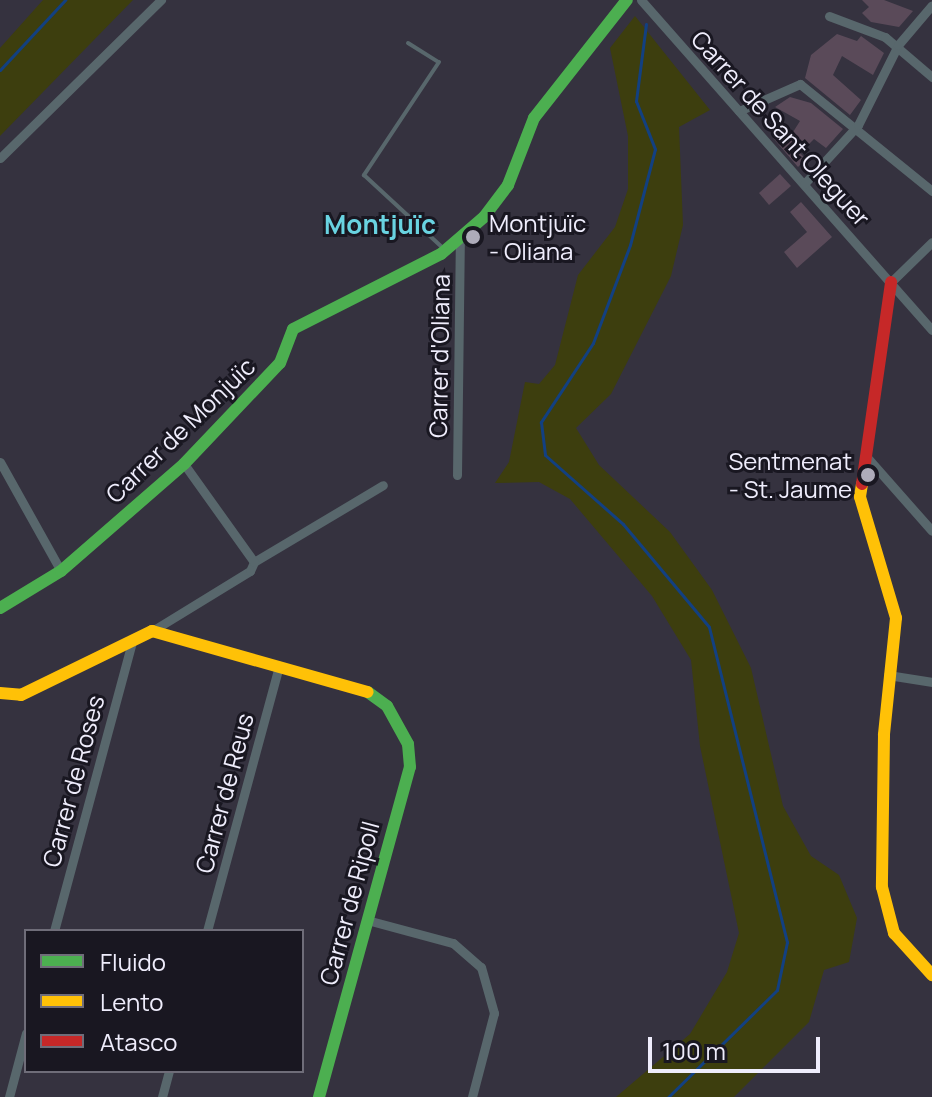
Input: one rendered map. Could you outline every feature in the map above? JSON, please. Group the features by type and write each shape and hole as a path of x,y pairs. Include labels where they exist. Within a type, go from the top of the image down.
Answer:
{"street":[{"path":"0,158 161,0"},
{"name":"Carrer de Monjuïc","path":"0,608 61,571 184,464 280,363 293,329 445,251 460,238 508,185 534,118 627,0"},
{"name":"Carrer de Sant Oleguer","path":"641,0 932,330"},
{"path":"804,184 858,125 896,52 932,5"},
{"path":"829,16 885,37 896,52 932,77"},
{"path":"739,111 800,84 858,125 932,191"},
{"name":"Carrer d'Oliana","path":"457,475 460,238"},
{"path":"932,242 891,282 860,497 896,618 888,675 882,887 894,933 932,975"},
{"path":"865,455 932,531"},
{"path":"0,462 61,571"},
{"path":"184,464 254,562"},
{"path":"0,693 21,695 152,631 250,571 254,562 383,485"},
{"path":"152,631 279,666"},
{"name":"Carrer de Roses","path":"55,929 132,641"},
{"name":"Carrer de Ripoll","path":"279,666 365,690 398,721 410,767 319,1097"},
{"name":"Carrer de Reus","path":"208,929 279,666"},
{"path":"888,675 932,682"},
{"path":"367,920 453,943 481,967 494,1013 472,1097"},
{"path":"9,1097 24,1041"},
{"path":"162,1097 168,1073"}],"lane":[{"name":"Carrer d'Oliana","path":"408,43 439,62 364,175 445,251"}],"shaded area":[{"path":"43,0 133,0 0,136 0,48"},
{"path":"635,16 710,110 679,127 683,225 671,276 611,394 576,428 599,465 670,532 712,590 751,668 783,806 811,856 839,875 857,918 849,962 824,970 809,1022 734,1097 616,1097 690,1034 727,972 739,933 700,746 691,660 652,596 570,499 539,482 495,483 509,462 525,382 539,384 555,365 578,275 615,227 628,189 628,136 610,48"}],"building":[{"path":"862,0 884,0 913,11 899,27 871,22 862,13 869,7"},
{"path":"837,34 857,41 861,36 884,53 873,75 842,56 833,75 861,100 850,115 805,78 811,55"},
{"path":"790,97 811,103 843,129 826,148 814,139 800,153 806,159 798,167 773,138 780,131 788,140 800,121 775,107"},
{"path":"780,174 791,186 769,205 759,193"},
{"path":"801,202 832,237 797,268 784,252 807,232 790,212"}],"waterway":[{"path":"0,70 65,0"},
{"path":"646,24 636,101 655,149 630,245 593,343 541,422 545,455 623,524 709,627 787,942 777,990 668,1097"}],"traffic: fast":[{"path":"0,608 61,571 184,464 280,363 293,329 441,254 484,217 508,185 534,118 627,0"},
{"path":"319,1097 410,767 408,744 387,706 368,692"}],"traffic: slow":[{"path":"862,484 860,497 896,618 884,735 882,887 894,933 932,975"},
{"path":"0,693 21,695 152,631 368,692"}],"traffic: jam":[{"path":"862,484 891,282"}],"place":[{"name":"Montjuïc - Oliana","path":"473,237"},
{"name":"Sentmenat - St. Jaume","path":"868,475"}],"district":[{"name":"Montjuïc","path":"380,225"}]}
